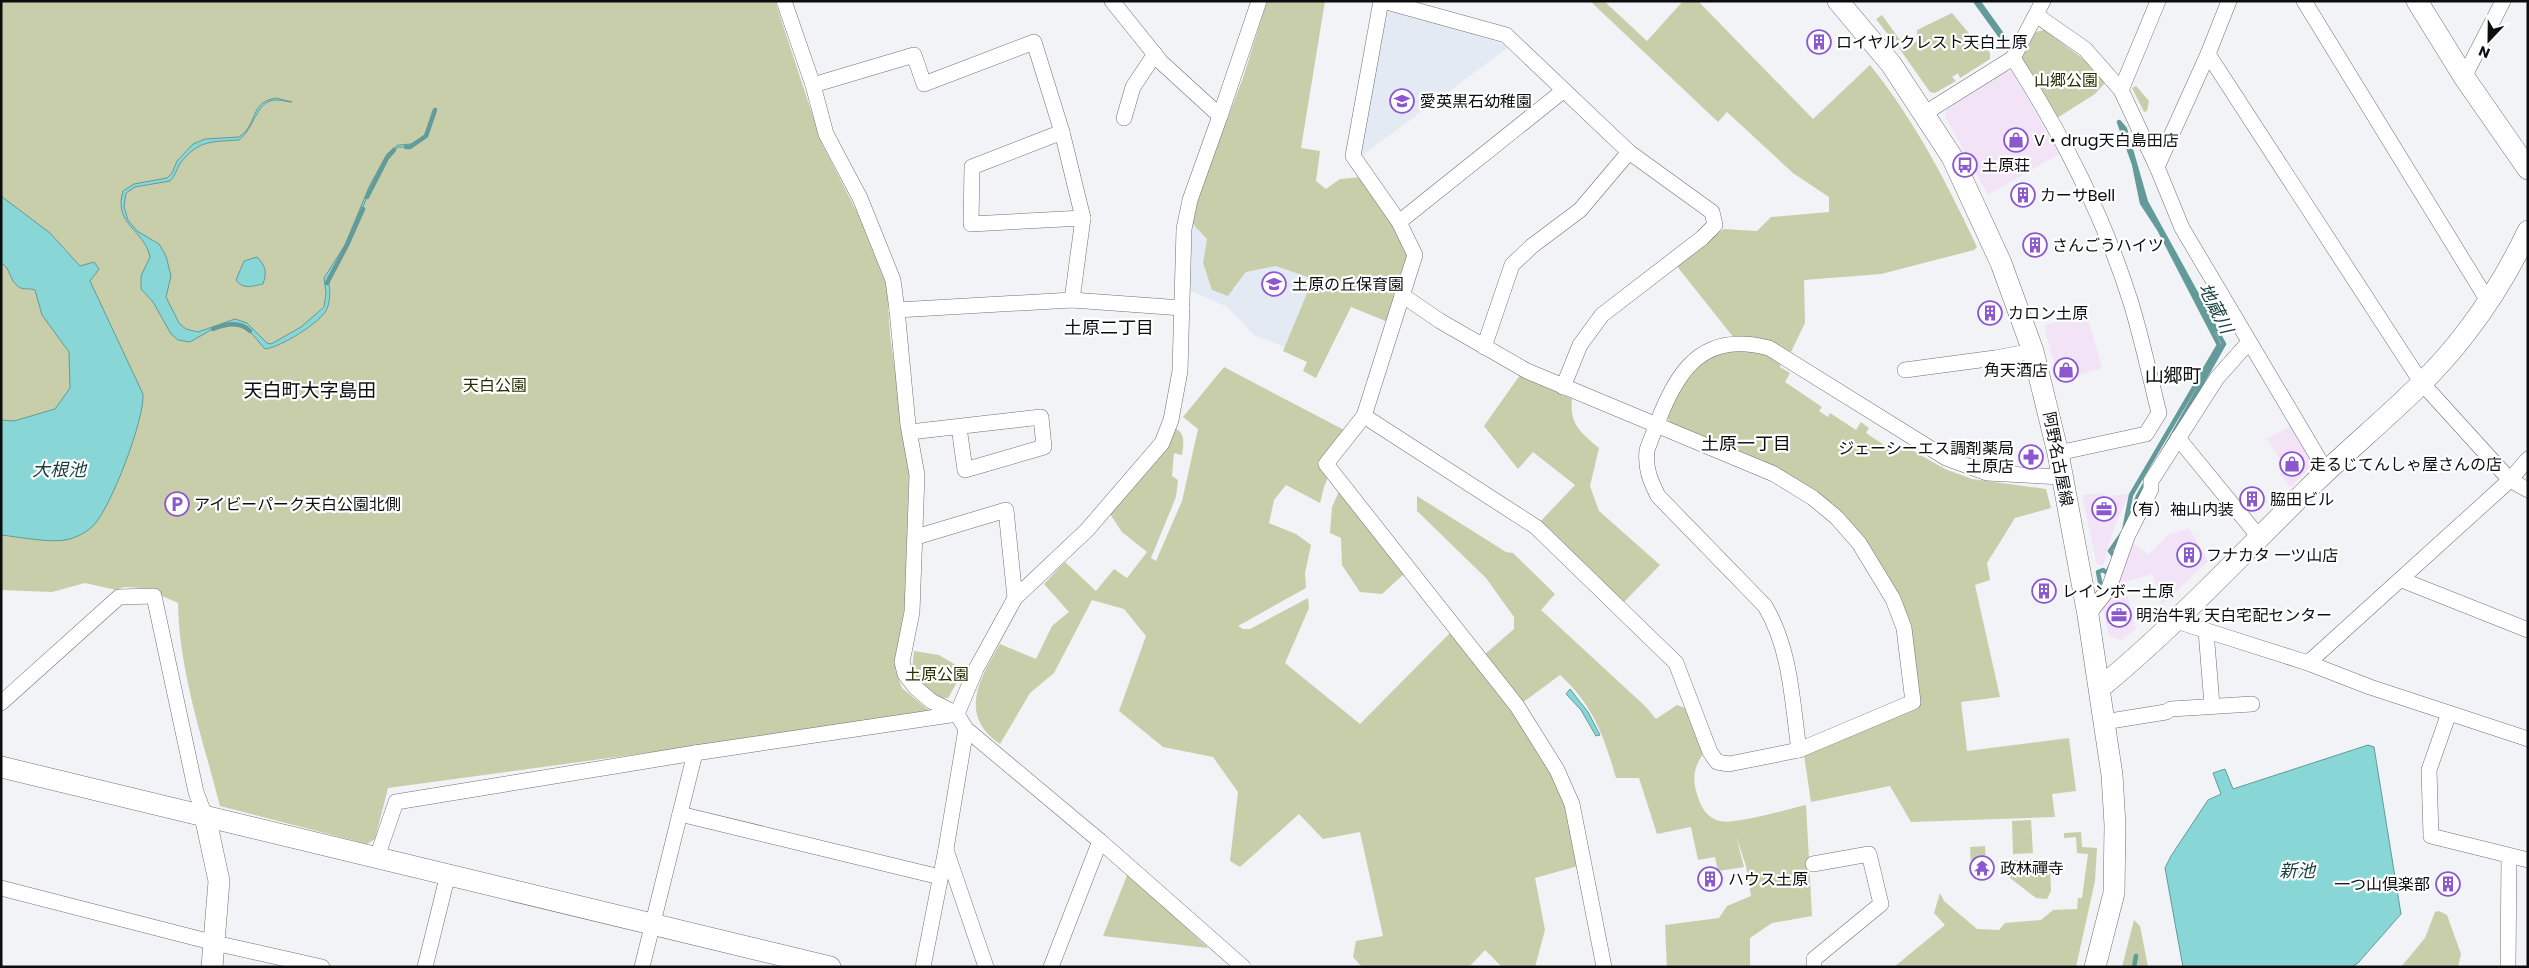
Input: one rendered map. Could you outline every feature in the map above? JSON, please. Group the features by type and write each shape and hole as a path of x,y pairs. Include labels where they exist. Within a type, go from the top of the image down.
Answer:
{"street":[{"path":"784,1 813,85 826,134 860,198 892,280 917,475 912,612 902,662 905,674 916,688 931,700 957,714 966,729 1100,841 1224,960 1243,967"},
{"path":"1112,1 1155,54 1220,116"},
{"path":"957,714 976,669 1015,598 1087,530 1162,442 1171,420 1180,371 1184,229 1190,200 1259,1"},
{"path":"1563,387 1580,345 1602,315 1702,238 1715,225 1712,212 1629,152 1506,35 1382,1 1352,156 1399,222 1414,255 1364,416 1326,464 1517,706 1557,770 1572,804 1604,967"},
{"name":"阿野名古屋線","path":"1838,1 1880,49 1925,113 1952,157 2001,263 2033,351 2058,452 2088,615 2112,775 2116,825 2114,893 2094,967"},
{"path":"1925,113 2013,58 2043,1"},
{"path":"2120,90 2158,1"},
{"path":"2157,167 2208,54 2229,1"},
{"path":"2304,1 2488,301"},
{"path":"2417,1 2464,77 2528,169"},
{"path":"2464,77 2503,1"},
{"path":"2036,15 2085,49 2120,90 2157,167 2182,228 2326,471"},
{"path":"813,85 914,55 924,84 1034,42 1062,132 1083,218 1072,300"},
{"path":"1124,118 1133,87 1155,54"},
{"path":"2208,54 2420,382 2510,480 2528,490"},
{"path":"2013,58 2051,117 2105,232 2131,304 2160,413 2146,434 2058,452"},
{"path":"1399,222 1563,91"},
{"path":"1062,132 972,167 971,224 1083,218"},
{"path":"1484,347 1512,265 1532,246 1580,210 1629,152"},
{"path":"2100,688 2137,657 2326,471 2420,382 2464,335 2488,301 2528,231"},
{"path":"1364,416 1536,527 1676,663 1710,752 1717,762 1729,764 1800,750 1913,702 1904,628 1893,599 1859,543 1836,517 1813,498 1774,474 1563,387 1484,347 1402,296"},
{"path":"897,310 1072,300 1182,308"},
{"path":"2088,615 2109,588 2128,537 2151,489 2151,481 2217,378 2249,342"},
{"path":"1800,750 1785,648 1774,622 1765,606 1658,496 1649,479 1645,460 1647,450 1678,376 1700,355 1722,346 1739,343 1757,345 1781,354 1946,458 1987,473 2062,477"},
{"path":"1905,370 2033,351"},
{"path":"910,432 1041,417 1044,447 964,470 959,427"},
{"path":"2178,438 2259,537"},
{"path":"2308,663 2402,580 2510,480 2528,458"},
{"path":"916,537 1006,510 1015,598"},
{"path":"2402,580 2528,630"},
{"path":"1,703 119,598 154,596 196,792 204,816 219,880 212,967"},
{"path":"2173,620 2308,663 2528,739"},
{"path":"2206,631 2212,705"},
{"path":"2104,722 2166,712 2171,709 2252,704"},
{"path":"2449,713 2428,770 2432,836 2528,860"},
{"path":"377,857 396,802 695,753 957,714"},
{"path":"923,967 946,849 966,729"},
{"path":"642,967 695,753"},
{"path":"1,767 830,967"},
{"path":"680,814 940,877"},
{"path":"1051,967 1100,841"},
{"path":"946,849 986,967"},
{"path":"1814,864 1869,854 1880,904 1814,958 1814,967"},
{"path":"2508,967 2509,856"},
{"path":"425,967 448,874"},
{"path":"1,888 215,943 322,967"}],"shaded area":[{"name":"愛英黒石幼稚園","path":"1385,6 1510,46 1360,157"},
{"path":"2006,71 2013,73 2059,154 1988,195 1945,116 1946,110"},
{"name":"土原の丘保育園","path":"1191,222 1207,239 1203,263 1206,274 1234,290 1246,272 1276,266 1313,279 1285,347 1254,335 1227,307 1187,289"},
{"path":"2086,312 2102,368 2059,381 2044,326"},
{"path":"2292,425 2312,458 2310,467 2290,488 2280,474 2287,469 2267,439"},
{"path":"2104,493 2104,496 2129,494 2115,525 2103,565 2097,565 2082,495"},
{"path":"2189,528 2208,561 2162,605 2153,574 2124,582 2136,629 2121,640 2109,636 2102,604 2129,541 2149,554 2168,535"}],"green space":[{"name":"天白公園","path":"1,1 775,1 822,144 858,214 887,287 890,335 909,472 905,605 895,669 902,688 933,714 388,788 375,839 367,844 220,806 187,680 179,629 178,603 144,588 124,587 116,590 85,583 52,592 1,590"},
{"path":"1267,1 1325,1 1301,148 1320,151 1316,181 1326,189 1340,179 1361,177 1395,225 1410,256 1388,322 1351,307 1316,378 1303,371 1307,362 1283,351 1313,279 1276,266 1246,272 1228,296 1212,290 1203,263 1207,239 1191,222 1195,203 1243,78"},
{"path":"1590,1 1604,1 1647,41 1683,1 1698,1 1813,119 1870,65 1916,130 1954,199 1977,247 1974,250 1881,274 1804,280 1805,323 1791,352 1763,341 1749,338 1734,338 1676,265 1724,229 1757,231 1771,217 1829,212 1829,197 1793,173 1727,112 1718,122"},
{"path":"1952,13 1972,37 1975,33 1990,53 1990,59 1960,78 1958,73 1952,77 1956,81 1935,93 1930,92 1899,48 1902,46 1907,48 1917,41 1917,30"},
{"path":"1882,15 1900,40 1896,45 1876,19"},
{"name":"山郷公園","path":"2044,30 2082,58 2105,83 2095,94 2057,118 2022,58 2035,32"},
{"path":"2136,86 2149,101 2147,111 2144,112 2132,88"},
{"path":"1733,348 1764,352 1781,363 1780,367 1790,373 1785,382 1822,407 1819,411 1828,417 1830,413 1856,430 1861,422 1869,428 1866,433 1898,454 1903,445 1945,469 1972,479 2046,489 2051,508 2015,518 1987,563 1990,580 1975,585 2000,697 1961,702 1967,751 2069,738 2076,791 2052,794 2055,817 1911,822 1890,786 1811,802 1804,755 1919,706 1915,671 1899,597 1864,539 1841,514 1670,424 1666,414 1677,389 1702,361"},
{"path":"1224,367 1346,431 1324,487 1320,503 1286,485 1274,500 1269,523 1296,534 1311,545 1305,573 1306,588 1238,626 1243,629 1250,629 1308,598 1309,608 1285,663 1360,724 1451,632 1531,737 1557,783 1569,813 1578,866 1535,878 1545,930 1535,967 1502,967 1485,950 1469,967 1362,967 1353,957 1356,941 1383,936 1360,832 1323,839 1299,814 1240,867 1230,861 1238,792 1213,757 1163,747 1119,711 1146,636 1124,609 1092,600 1054,673 1030,693 1000,744 987,733 979,721 976,697 985,671 1000,644 1036,659 1052,626 1069,612 1044,584 1065,562 1096,591 1114,569 1127,578 1147,552 1122,532 1108,511 1173,431 1177,429 1182,435 1183,444 1182,455 1174,453 1172,476 1178,480 1176,497 1151,558 1156,561 1182,501 1198,429 1183,417"},
{"path":"1520,375 1572,399 1574,422 1587,438 1599,448 1590,486 1599,511 1660,565 1624,602 1539,523 1575,485 1533,452 1518,469 1484,426"},
{"path":"1340,489 1405,573 1382,594 1360,592 1342,565 1341,538 1330,533 1332,507"},
{"path":"1417,496 1506,552 1513,553 1555,594 1541,610 1646,707 1656,719 1677,705 1685,708 1703,754 1698,763 1694,778 1698,798 1707,814 1720,821 1728,822 1806,805 1812,916 1772,923 1750,938 1750,967 1667,967 1665,925 1719,918 1727,906 1751,896 1746,866 1736,836 1744,867 1718,871 1715,857 1698,860 1691,827 1657,834 1639,778 1616,778 1607,748 1596,722 1581,698 1560,675 1522,703 1484,655 1514,629 1514,617 1486,578 1417,511"},
{"name":"土原公園","path":"914,651 939,655 964,670 948,698 939,699 923,685 912,671"},
{"path":"2031,820 2033,853 2013,854 2012,821"},
{"path":"2081,832 2082,847 2097,848 2095,881 2076,967 1894,967 1945,925 1934,913 1940,893 1944,901 1977,929 1999,930 2005,923 2041,920 2053,910 2077,909 2078,898 2082,898 2088,854 2077,853 2076,837 2064,838 2064,833"},
{"path":"1985,846 1986,863 1971,864 1970,847"},
{"path":"2039,859 2039,864 2050,865 2051,891 2047,899 2036,898 2001,871 2000,861"},
{"path":"1128,873 1208,948 1103,936"},
{"path":"2439,911 2447,915 2461,954 2458,967 2401,967 2425,938 2435,912"},
{"path":"2134,920 2140,926 2148,967 2122,967"}],"water":[{"path":"276,98 292,102 269,101 260,109 249,129 239,140 201,145 182,161 170,181 135,187 126,193 124,207 128,220 137,231 159,244 166,256 171,276 166,297 179,323 186,329 198,332 235,319 247,323 267,343 271,344 301,327 324,307 326,293 324,278 345,245 369,187 387,154 398,145 411,144 426,136 410,147 398,147 381,168 368,193 343,254 328,278 330,294 327,309 317,321 290,339 265,349 246,327 233,323 216,327 190,342 178,340 171,334 153,302 141,289 141,276 150,257 147,248 122,212 123,191 134,184 167,178 172,173 177,161 193,144 205,139 239,137 249,126 257,109 267,100"},
{"name":"大根池","path":"1,196 50,233 80,266 94,262 99,269 90,281 143,394 139,422 133,442 109,501 93,526 83,534 70,539 46,540 1,535 1,420 14,421 55,409 70,388 69,352 42,315 35,290 19,287 13,281 7,268 1,263"},
{"path":"257,257 265,269 263,284 242,285 236,280 244,261"},
{"path":"1570,689 1588,712 1600,735 1596,736 1581,710 1566,694"},
{"name":"新池","path":"2368,745 2374,747 2401,914 2358,963 2351,967 2183,967 2165,868 2208,800 2221,794 2213,773 2225,769 2233,789"}],"waterway":[{"name":"地蔵川","path":"1975,1 2004,41 2006,40 1978,1"},
{"path":"406,147 410,147 426,136 435,110"},
{"name":"地蔵川","path":"2119,122 2125,129 2146,202 2224,344 2138,496 2111,578 2102,591 2098,572 2103,570 2107,573 2115,557 2110,551 2124,531 2131,495 2219,345 2159,229 2142,203 2134,164 2119,122"},
{"path":"367,197 387,158 394,150"},
{"path":"327,283 363,209"},
{"path":"213,329 232,324 242,326 250,331"},
{"name":"地蔵川","path":"2134,967 2136,956"}],"place":[{"name":"ロイヤルクレスト天白土原","path":"1819,42"},
{"name":"愛英黒石幼稚園","path":"1402,101"},
{"name":"V・drug天白島田店","path":"2016,140"},
{"name":"土原荘","path":"1965,165"},
{"name":"カーサBell","path":"2023,195"},
{"name":"さんごうハイツ","path":"2035,245"},
{"name":"土原の丘保育園","path":"1274,284"},
{"name":"カロン土原","path":"1990,313"},
{"name":"角天酒店","path":"2066,370"},
{"name":"ジェーシーエス調剤薬局 土原店","path":"2031,457"},
{"name":"走るじてんしゃ屋さんの店","path":"2292,464"},
{"name":"脇田ビル","path":"2252,499"},
{"name":"アイビーパーク天白公園北側","path":"177,504"},
{"name":"（有）袖山内装","path":"2104,509"},
{"name":"フナカタ 一ツ山店","path":"2189,555"},
{"name":"レインボー土原","path":"2044,591"},
{"name":"明治牛乳 天白宅配センター","path":"2119,615"},
{"name":"政林禪寺","path":"1982,868"},
{"name":"ハウス土原","path":"1710,879"},
{"name":"一つ山倶楽部","path":"2448,884"}],"district":[{"name":"土原二丁目","path":"1109,327"},
{"name":"山郷町","path":"2173,375"},
{"name":"天白町大字島田","path":"310,390"},
{"name":"土原一丁目","path":"1746,443"}]}
